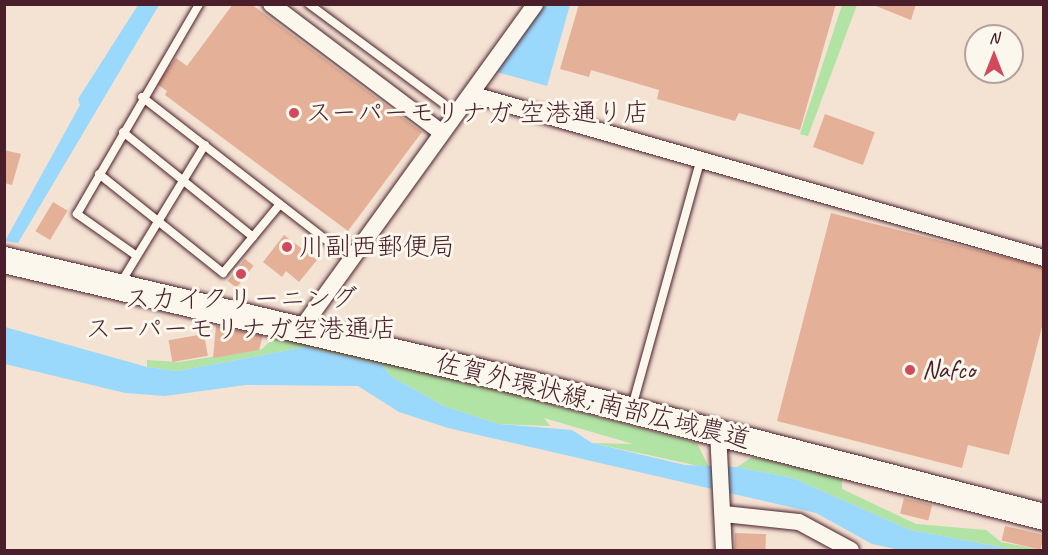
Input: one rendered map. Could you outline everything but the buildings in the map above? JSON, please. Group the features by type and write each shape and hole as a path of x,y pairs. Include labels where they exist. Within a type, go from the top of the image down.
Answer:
{"main road":[{"name":"佐賀外環状線; 南部広域農道","path":"4,260 131,287 631,410 1044,518"}],"street":[{"path":"271,4 441,132"},
{"path":"301,329 441,132 474,95 535,4"},
{"path":"474,95 1044,258"},
{"path":"718,432 724,507 724,550"},
{"path":"724,507 799,522 850,550"}],"lane":[{"path":"134,254 77,214 142,97 199,4"},
{"path":"309,4 443,103"},
{"path":"142,97 351,259"},
{"path":"123,132 253,237"},
{"path":"131,287 134,254 205,145"},
{"path":"631,410 700,161"},
{"path":"99,174 224,273 280,204"}],"green space":[{"path":"842,5 857,5 808,136 800,134"},
{"path":"279,333 697,443 709,468 592,443 633,444 544,418 550,426 498,424 444,406 392,377 382,365 305,347 178,371 147,367 147,360 179,362 262,349"},
{"path":"752,457 842,478 842,489 916,524 986,530 1001,542 1043,550 1016,550 910,530 793,478 737,467"}],"water":[{"path":"138,5 159,5 18,243 5,241 80,105 78,99"},
{"path":"543,5 570,5 547,86 497,72"},
{"path":"5,327 147,367 178,371 305,347 382,365 392,377 444,406 498,424 572,430 592,443 685,465 737,467 793,478 910,530 1016,550 900,550 872,544 816,513 448,428 399,412 358,386 246,385 165,396 125,393 5,364"}],"place":[{"name":"スーパーモリナガ 空港通り店","path":"294,113"},
{"name":"川副西郵便局","path":"287,247"},
{"name":"スカイクリーニング スーパーモリナガ空港通店","path":"241,274"},
{"name":"Nafco","path":"910,370"}]}
